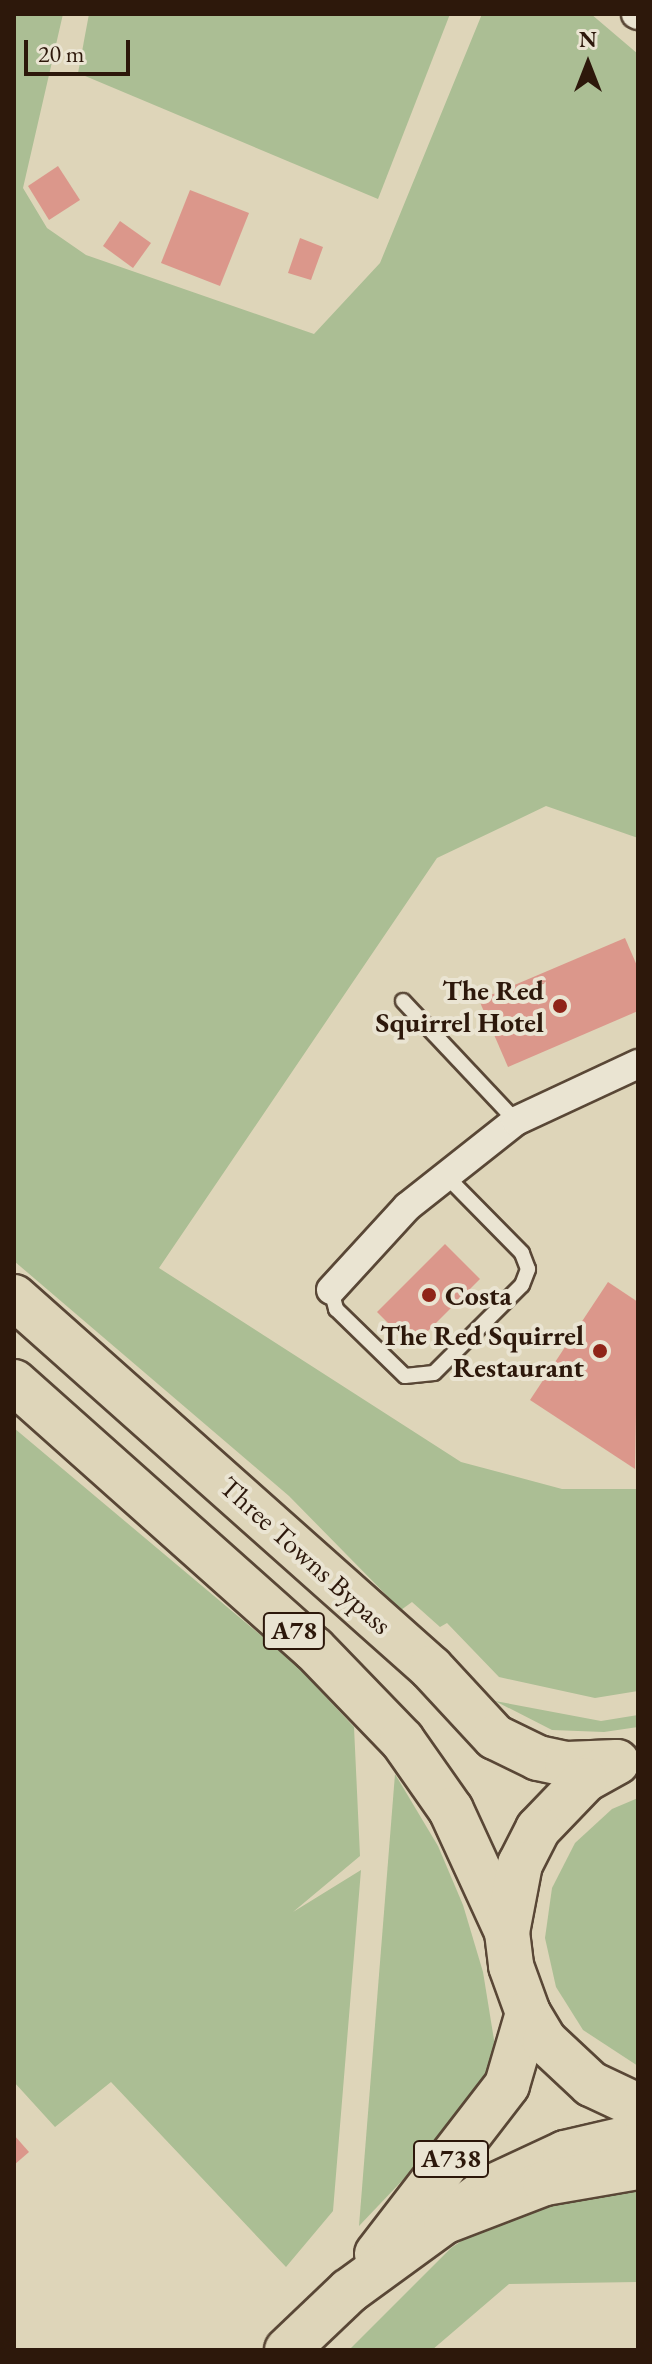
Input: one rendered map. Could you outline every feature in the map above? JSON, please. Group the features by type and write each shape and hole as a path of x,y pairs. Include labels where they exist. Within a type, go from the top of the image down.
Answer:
{"main road":[{"name":"Three Towns Bypass","path":"14,1297 431,1668 495,1737 538,1758 567,1764 627,1759"},
{"name":"A78","path":"14,1382 314,1649 402,1740 451,1810 507,1932"},
{"name":"A78","path":"627,1759 585,1780 538,1829 520,1864 507,1932 511,1966 528,2013 566,2064 591,2084 638,2106"},
{"name":"A738","path":"349,2291 489,2114 507,2085 528,2013"},
{"name":"A738","path":"287,2350 349,2291 490,2188 541,2162 638,2136"},
{"path":"446,2221 545,2183 638,2167"}],"street":[{"path":"331,1290 407,1207 516,1121 638,1064"}],"lane":[{"path":"403,1001 516,1121"},
{"path":"331,1290 336,1309 405,1376 434,1373 522,1285 528,1269 522,1253 445,1175"}],"green space":[{"path":"14,14 63,14 23,188 47,228 86,255 314,334 380,263 482,14 591,14 638,54 638,838 546,806 437,858 159,1268 461,1462 562,1489 638,1489 638,1691 595,1698 499,1677 447,1623 440,1627 412,1602 401,1610 289,1496 14,1261"},
{"path":"89,14 450,14 378,199 78,73"},
{"path":"14,1428 295,1664 354,1727 360,1856 293,1912 361,1870 333,2211 286,2267 111,2082 55,2127 14,2082"},
{"path":"495,1701 601,1721 638,1715 638,1727 604,1732 552,1730"},
{"path":"395,1774 438,1846 463,1905 483,1972 495,2046 491,2071 437,2144 359,2226"},
{"path":"638,1798 638,2066 583,2030 556,1987 545,1938 552,1888 575,1843 612,1809"},
{"path":"638,2182 638,2282 509,2284 432,2350 349,2350 451,2248 506,2211"}],"building":[{"path":"58,166 80,200 49,220 28,186"},
{"path":"190,190 249,213 220,286 161,263"},
{"path":"120,221 151,243 133,268 103,246"},
{"path":"300,238 323,247 311,280 288,273"},
{"name":"The Red Squirrel Hotel","path":"625,938 638,968 638,1011 508,1067 479,1000"},
{"name":"Costa","path":"445,1244 480,1279 412,1347 377,1312"},
{"name":"The Red Squirrel Restaurant","path":"608,1282 638,1302 635,1469 530,1400"},
{"path":"14,2135 29,2152 14,2165"}],"place":[{"name":"The Red Squirrel Hotel","path":"560,1006"},
{"name":"Costa","path":"429,1295"},
{"name":"The Red Squirrel Restaurant","path":"600,1351"}]}
